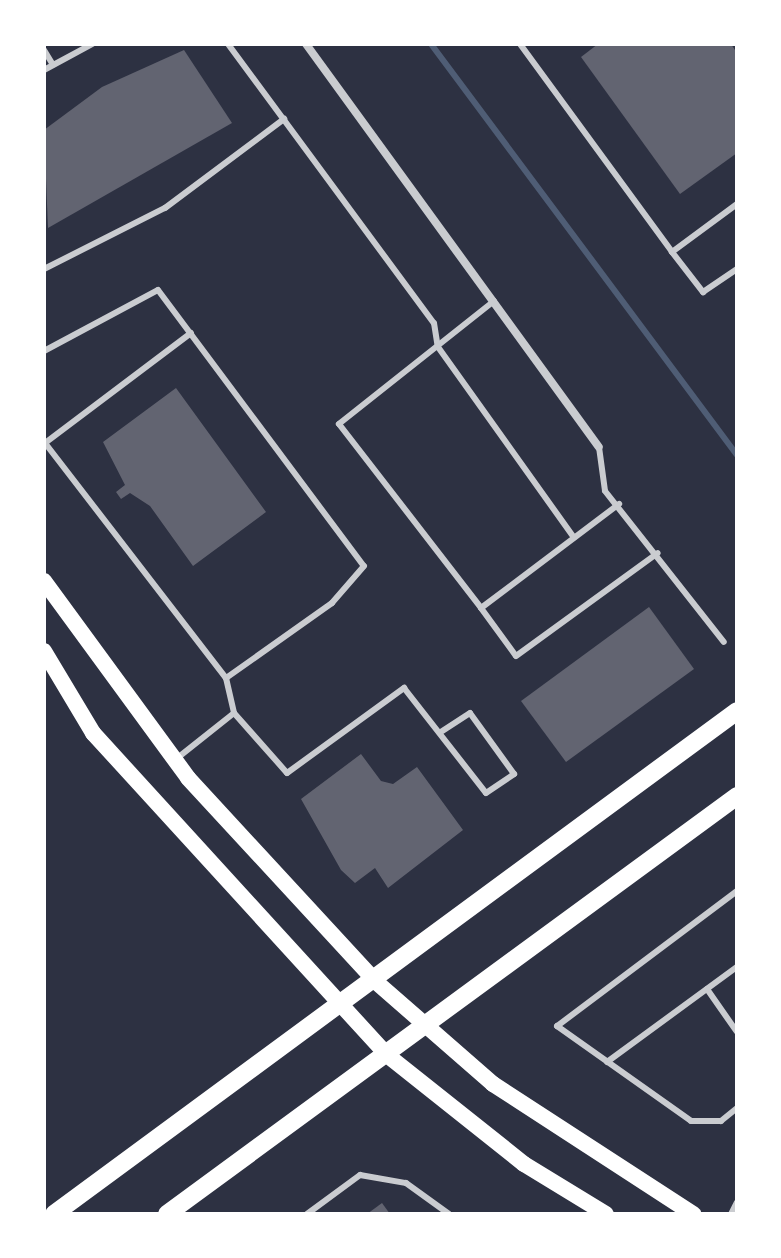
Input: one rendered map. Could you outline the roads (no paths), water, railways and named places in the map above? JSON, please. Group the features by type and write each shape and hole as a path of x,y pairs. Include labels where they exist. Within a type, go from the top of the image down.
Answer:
{"main road":[{"path":"44,581 175,761 258,862 375,981 426,1028 563,1135 693,1214"},
{"path":"44,651 93,733 339,1006 387,1055 524,1164 606,1214"},
{"path":"54,1214 375,981 737,711"},
{"path":"167,1214 426,1028 737,796"}],"street":[{"path":"306,44 599,447"}],"lane":[{"path":"44,70 92,44"},
{"path":"228,44 434,323 438,347 574,538"},
{"path":"532,44 523,47 703,292 737,269"},
{"path":"44,50 53,65"},
{"path":"44,269 165,208 284,119"},
{"path":"672,252 737,204"},
{"path":"44,351 158,290 364,566 332,603 226,678"},
{"path":"494,301 339,424 516,656 658,553"},
{"path":"191,333 44,443 226,678 234,713 287,773 404,688 442,731 486,793 514,774 470,713 442,731"},
{"path":"599,447 605,491 658,553 724,642"},
{"path":"481,608 619,504"},
{"path":"175,761 234,713"},
{"path":"737,891 557,1026 691,1121 721,1121 737,1108"},
{"path":"607,1062 737,967"},
{"path":"707,989 737,1032"},
{"path":"307,1214 360,1175 406,1183 449,1214"},
{"path":"731,1214 737,1202"}],"waterway":[{"path":"431,44 737,455"}]}
